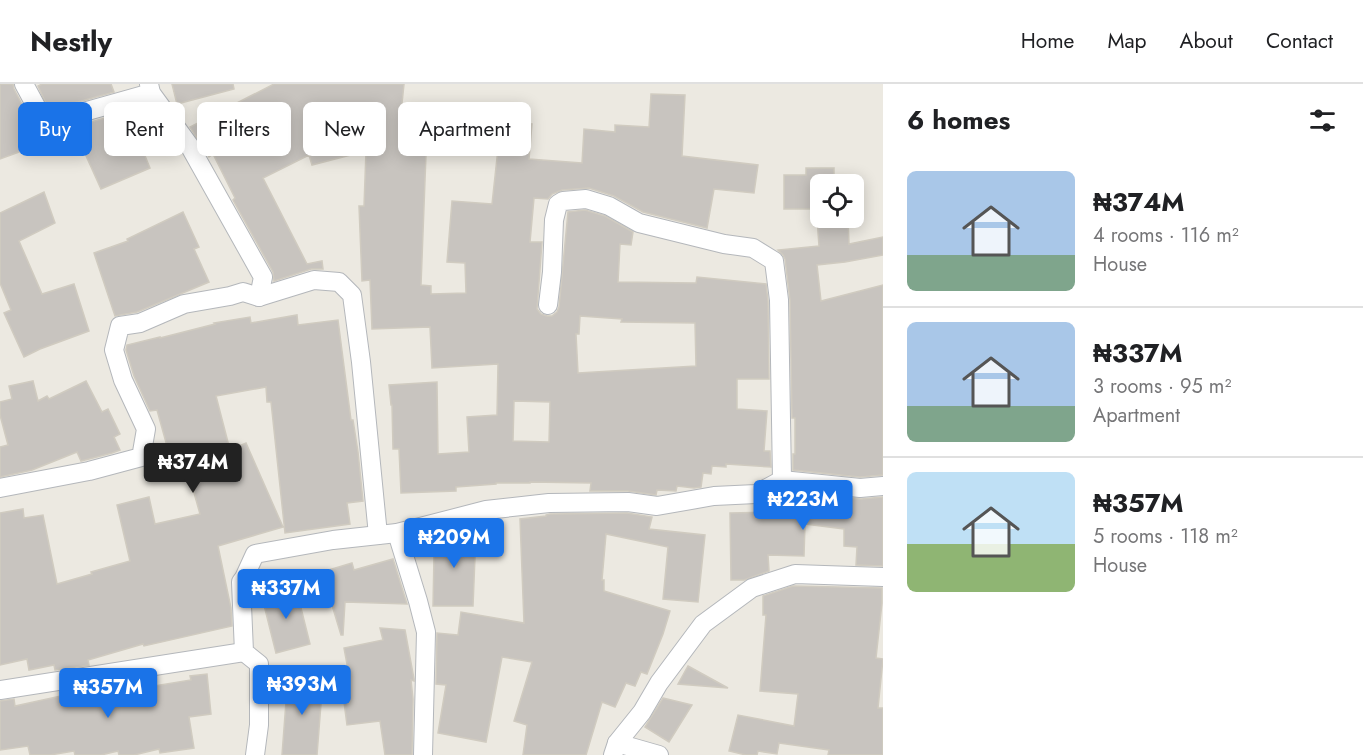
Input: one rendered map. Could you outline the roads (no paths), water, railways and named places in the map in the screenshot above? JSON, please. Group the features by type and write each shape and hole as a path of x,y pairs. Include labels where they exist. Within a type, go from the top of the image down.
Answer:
{"street":[{"path":"24,84 38,110 41,124 150,88 189,145 263,277 259,297"},
{"path":"549,305 554,220 558,204 563,201 586,199 609,206 639,223 724,244 753,248 774,261 779,300 782,480"},
{"path":"0,488 89,471 145,456 142,452 146,429 123,381 114,350 120,326 140,323 184,304 243,292 259,297 314,280 339,282 351,295 362,362 378,535"},
{"path":"244,652 241,582 255,554 333,540 397,533 486,510 549,503 628,502 657,506 714,496 756,494 782,480 860,488 883,486"},
{"path":"397,533 426,632 423,755"},
{"path":"659,755 615,749 642,712 659,683 703,624 752,588 795,574 883,577"},
{"path":"0,690 244,652 259,664 259,725 255,755"}]}
